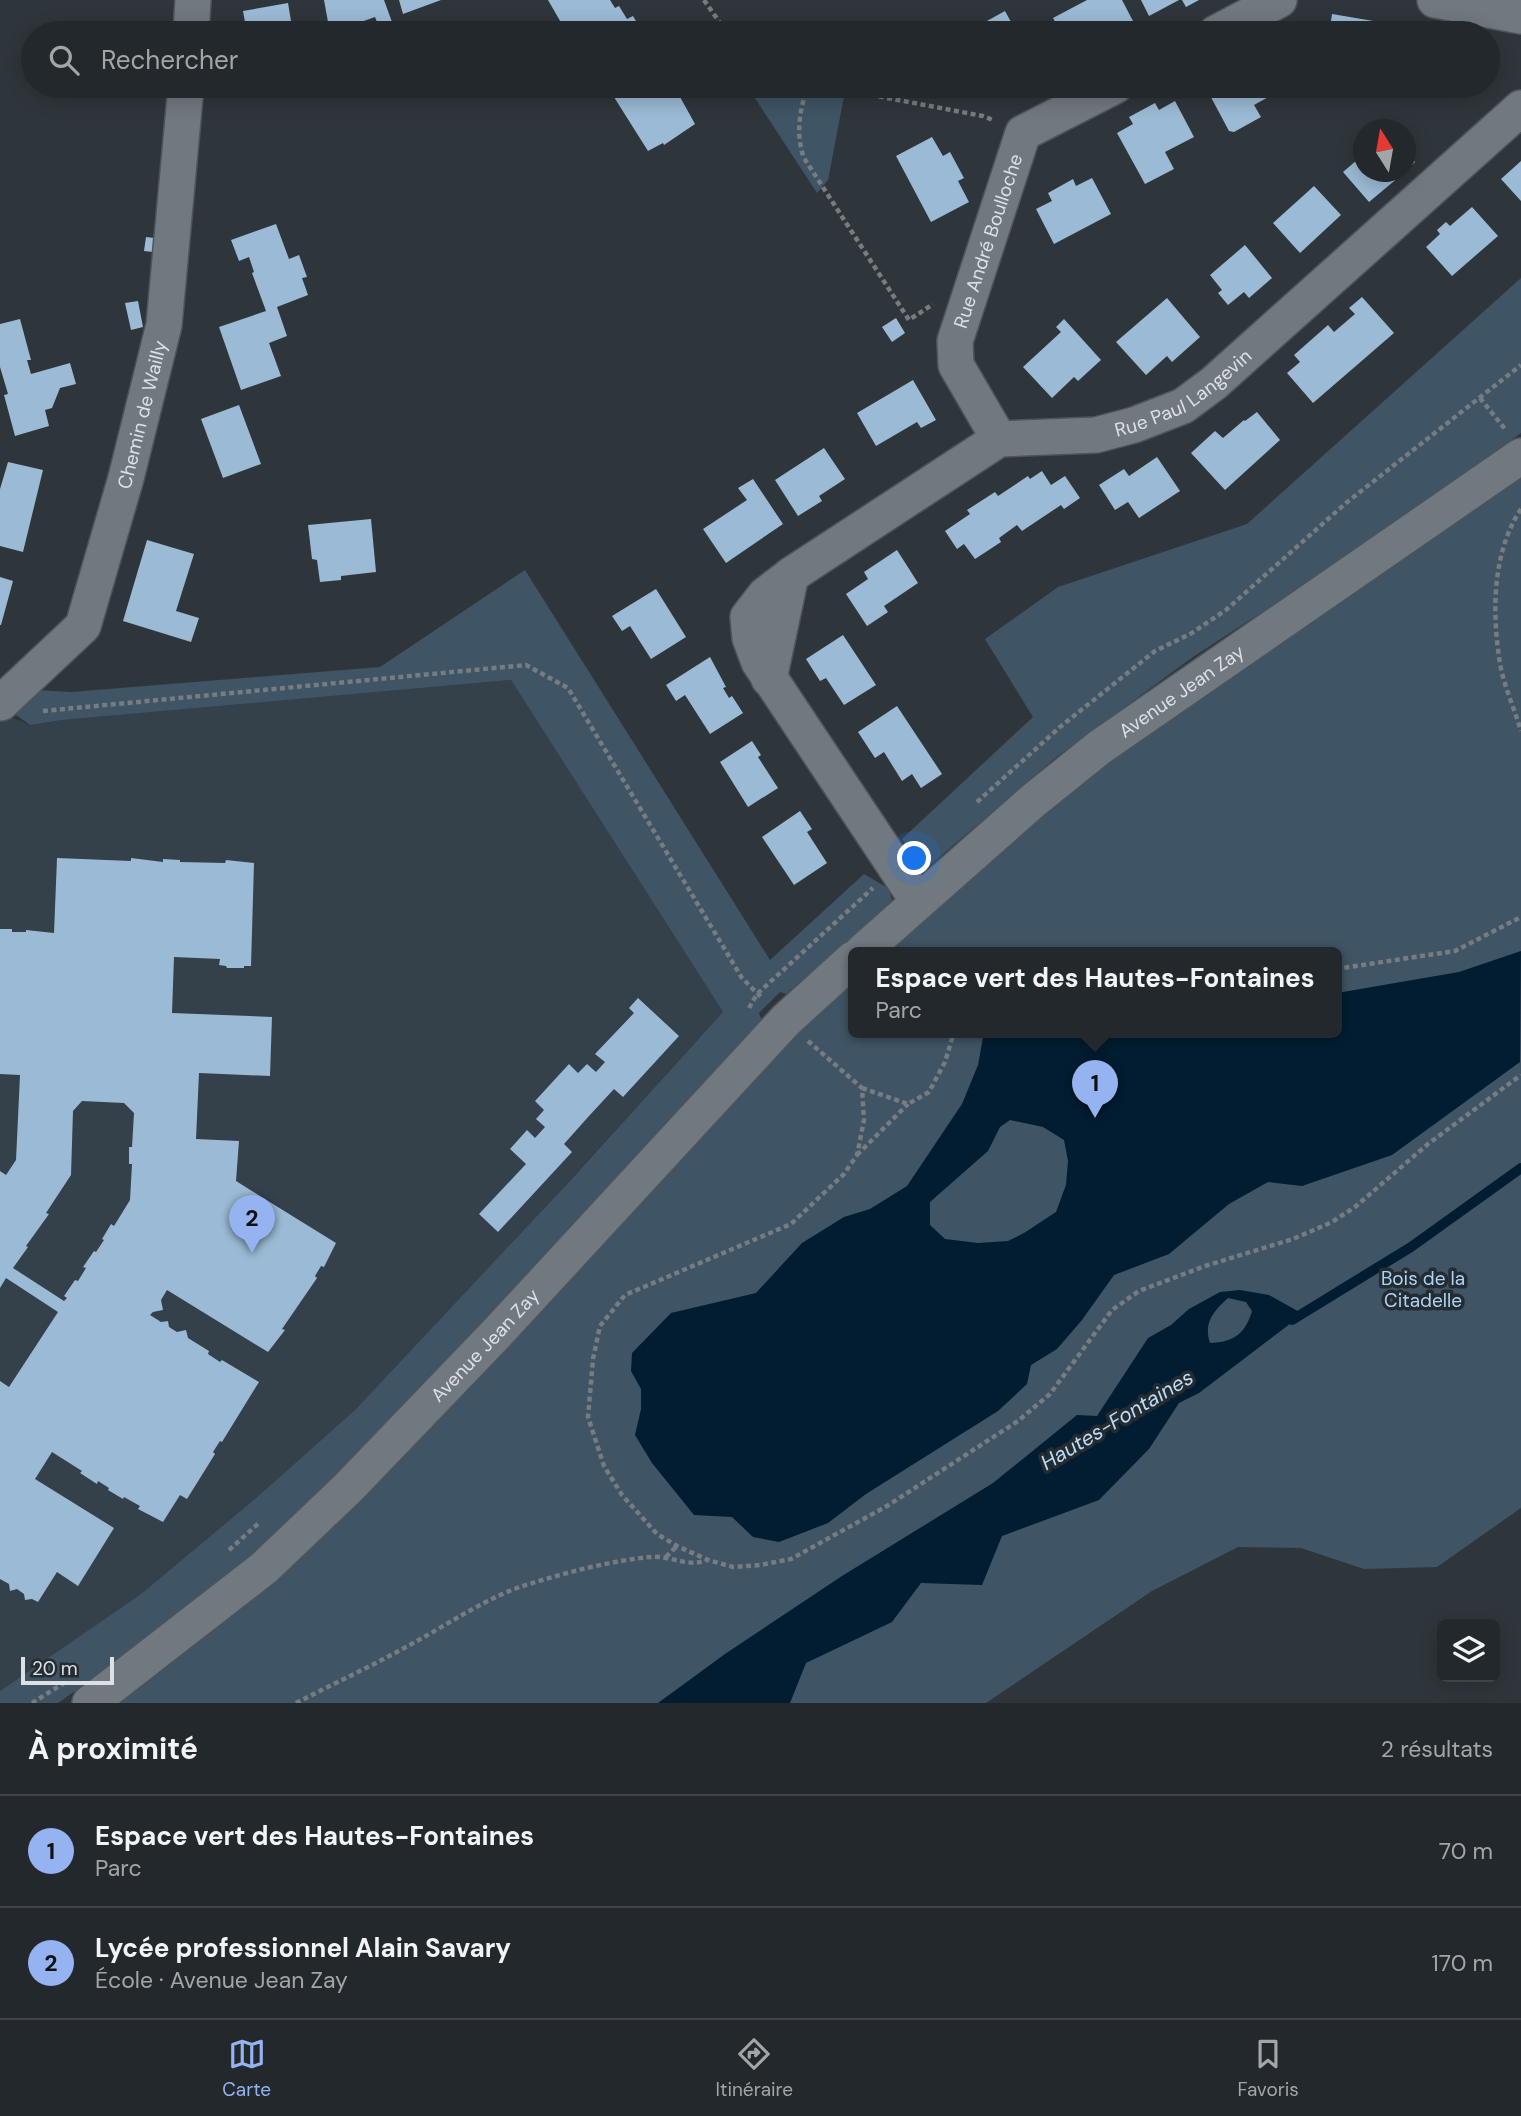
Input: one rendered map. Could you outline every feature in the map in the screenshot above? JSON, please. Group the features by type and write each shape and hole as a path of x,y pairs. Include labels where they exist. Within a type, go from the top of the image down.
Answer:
{"street":[{"path":"192,21 193,0"},
{"path":"1239,21 1279,0"},
{"path":"1435,0 1521,16"},
{"name":"Chemin de Wailly","path":"1,703 83,626 126,478 164,325 185,98"},
{"name":"Rue André Boulloche","path":"999,439 956,365 954,341 1023,133 1092,98"},
{"name":"Rue Paul Langevin","path":"999,439 1096,435 1134,425 1183,405 1214,383 1521,108"},
{"path":"918,901 769,679 791,575 999,439"},
{"name":"Avenue Jean Zay","path":"867,947 1034,800 1100,747 1517,447"},
{"name":"Avenue Jean Zay","path":"90,1703 264,1568 348,1488 496,1334 786,1020 848,964"}],"path":[{"path":"704,0 718,21"},
{"path":"805,98 799,122 800,147 804,158 909,320 975,276"},
{"path":"887,98 983,116 1023,133"},
{"path":"1480,398 1517,447"},
{"path":"1521,509 1510,526 1496,583 1499,659 1521,731"},
{"path":"1,703 25,712 526,665 568,688 742,978 862,1088 908,1104"},
{"path":"1342,968 1455,951 1521,917"},
{"path":"952,1038 945,1062 929,1092 908,1104 857,1155 844,1174 791,1224 625,1295 600,1326 593,1359 589,1417 604,1466 633,1508 657,1534 677,1546 708,1560 733,1567 791,1559 812,1550 887,1506 1018,1421 1050,1394 1112,1310 1139,1291 1205,1266 1293,1239 1332,1222 1355,1207 1428,1144 1521,1075"},
{"path":"857,1155 864,1120 862,1088"},
{"path":"666,1557 677,1546"},
{"path":"296,1703 497,1597 527,1584 586,1569 651,1557 666,1557 695,1565 708,1560"}],"shaded area":[{"path":"511,680 723,1012 440,1323 356,1409 256,1498 141,1594 0,1691 0,713 30,725"}],"green space":[{"path":"755,98 844,98 828,180 817,193"},
{"path":"1521,278 1521,433 1359,549 1193,657 1055,758 928,867 910,865 909,851 902,839 1033,717 985,639 1058,587 1247,524"},
{"name":"Bois de la Citadelle","path":"1521,470 1521,1508 1437,1567 1364,1569 1301,1548 1238,1547 1152,1591 986,1703 117,1703 223,1623 421,1434 756,1071 848,984 848,1038 1342,1038 1342,947 889,947 1108,759"},
{"path":"525,570 770,960 864,874 888,888 892,900 852,938 786,994 780,992 759,1013 762,1021 585,1216 287,1525 197,1605 58,1703 0,1703 0,1691 141,1594 256,1498 356,1409 568,1183 723,1012 511,680 30,725 1,704 0,688 71,692 380,667"}],"water":[{"path":"1521,951 1520,1062 1392,1155 1302,1186 1268,1182 1229,1204 1169,1254 1114,1275 1082,1320 1057,1349 1031,1365 1027,1384 998,1411 866,1494 828,1523 779,1542 753,1537 732,1517 694,1515 652,1463 635,1435 641,1409 641,1389 631,1371 632,1353 671,1313 756,1293 802,1243 844,1217 870,1209 907,1186 962,1104 978,1065 983,1038 1342,1038 1342,992 1459,972","holes":["1010,1120 1043,1127 1064,1140 1068,1161 1066,1185 1056,1212 1024,1233 1008,1241 978,1243 945,1239 930,1225 930,1202 988,1151 1000,1127"]},
{"path":"1240,1290 1269,1295 1303,1314 1199,1393 1179,1403 1149,1449 1099,1500 1002,1536 982,1585 921,1583 892,1622 806,1663 790,1703 658,1703 725,1654 842,1576 993,1483 1077,1415 1097,1416 1148,1338 1171,1325 1189,1309 1220,1292","holes":["1228,1298 1246,1302 1252,1311 1242,1331 1226,1341 1210,1343 1209,1323 1218,1308"]}],"building":[{"path":"324,0 384,0 392,21 377,21 375,17 364,21 328,21"},
{"path":"399,0 441,0 403,14"},
{"path":"548,0 610,0 615,8 619,6 627,19 633,16 636,21 560,21"},
{"path":"1087,0 1122,0 1133,21 1055,21 1053,18"},
{"path":"1141,0 1179,0 1149,16"},
{"path":"1182,0 1199,0 1186,7"},
{"path":"288,3 291,21 245,21 243,11"},
{"path":"1005,11 1010,21 987,21"},
{"path":"1332,14 1373,21 1331,21"},
{"path":"615,98 681,98 695,124 664,145 663,143 648,151"},
{"path":"1211,98 1267,98 1254,105 1261,117 1234,132 1229,131"},
{"path":"1175,101 1194,137 1165,152 1174,169 1145,184 1117,133 1133,124 1129,117 1155,103 1159,110"},
{"path":"932,137 943,156 950,152 964,178 958,181 969,202 931,222 896,156"},
{"path":"1521,161 1521,201 1501,179"},
{"path":"1353,163 1353,182 1393,182 1369,202 1343,172"},
{"path":"1092,178 1111,214 1054,244 1036,209 1052,201 1048,193 1073,179 1076,186"},
{"path":"1314,186 1341,215 1300,253 1273,223"},
{"path":"1472,207 1498,236 1452,276 1426,247 1440,234 1437,230 1446,222 1450,226"},
{"path":"276,224 289,259 299,255 307,277 302,278 308,295 277,307 287,336 269,343 281,376 241,390 219,327 266,311 249,257 239,261 231,240"},
{"path":"146,237 163,239 162,253 144,251"},
{"path":"1245,245 1272,278 1249,298 1244,292 1228,305 1218,293 1222,290 1210,275"},
{"path":"1362,297 1394,333 1313,403 1287,373 1300,362 1294,355 1328,325 1334,332 1355,314 1349,308"},
{"path":"1167,298 1200,337 1172,362 1167,356 1146,375 1116,342"},
{"path":"138,301 143,327 131,330 125,303"},
{"path":"896,318 905,333 892,342 882,327"},
{"path":"20,319 31,360 27,360 31,374 70,363 76,384 60,388 52,408 45,410 49,426 15,436 0,367 0,324"},
{"path":"1064,319 1101,360 1078,381 1074,377 1052,398 1023,367 1061,332 1056,327"},
{"path":"913,380 936,420 921,428 917,422 876,446 857,413"},
{"path":"239,405 261,464 223,478 201,419"},
{"path":"1257,412 1280,440 1225,490 1191,453 1215,431 1223,438"},
{"path":"824,448 845,479 819,496 822,501 798,516 775,480"},
{"path":"1157,457 1180,491 1139,518 1128,502 1115,510 1099,485 1124,469 1129,476"},
{"path":"8,462 43,470 23,552 0,546 0,489"},
{"path":"1042,471 1051,485 1065,476 1080,498 1064,509 1061,505 1022,531 1017,525 999,538 1001,542 975,559 964,544 957,549 945,531 970,514 967,510 995,492 998,496 1028,476 1030,479"},
{"path":"753,479 783,524 726,563 703,529 747,500 738,488"},
{"path":"371,519 376,572 341,576 341,580 320,582 317,560 312,559 308,525"},
{"path":"147,540 194,554 176,611 199,618 191,642 123,621"},
{"path":"897,550 918,583 884,606 888,612 867,626 846,594 868,579 864,572"},
{"path":"0,577 13,581 1,625 0,625"},
{"path":"656,589 686,637 651,659 630,626 622,631 612,616"},
{"path":"843,635 876,685 844,705 826,678 820,681 806,659"},
{"path":"710,657 726,687 723,688 743,713 710,734 685,695 676,701 666,685"},
{"path":"897,706 942,774 921,788 912,774 902,781 884,752 875,758 858,732"},
{"path":"752,741 761,755 758,757 778,788 748,807 720,762"},
{"path":"800,811 812,829 807,832 827,863 794,885 762,837"},
{"path":"57,858 131,861 131,858 163,862 163,859 225,863 226,860 254,863 251,966 227,968 219,965 220,959 174,957 172,1013 272,1017 270,1076 199,1073 196,1139 239,1141 236,1181 336,1243 324,1267 321,1266 315,1276 317,1278 282,1329 285,1330 268,1352 167,1290 161,1300 163,1310 150,1315 161,1322 168,1321 169,1327 177,1332 186,1330 188,1338 209,1351 208,1354 259,1382 213,1452 215,1454 187,1499 180,1495 163,1522 138,1509 140,1506 124,1497 123,1499 98,1481 97,1484 52,1452 35,1479 114,1528 78,1586 57,1572 38,1602 25,1600 24,1594 17,1589 10,1591 9,1584 0,1579 0,1381 9,1387 58,1312 6,1278 0,1288 0,1171 6,1175 16,1160 20,1075 0,1074 0,929 12,929 12,932 26,930 54,933","holes":["82,1101 124,1103 134,1113 132,1147 129,1147 129,1164 132,1164 130,1200 114,1226 111,1224 102,1239 104,1240 83,1267 86,1268 78,1281 75,1280 64,1296 67,1298 64,1301 13,1268 71,1175 73,1111"]},
{"path":"638,998 679,1036 623,1097 614,1089 589,1116 564,1144 572,1152 498,1232 479,1214 526,1164 510,1149 527,1130 535,1138 545,1127 536,1119 544,1110 535,1101 569,1064 578,1073 587,1064 596,1072 605,1062 595,1054 634,1013 629,1008"}],"waterway":[{"name":"Hautes-Fontaines","path":"1292,1320 1411,1247 1521,1168"}],"place":[{"name":"Espace vert des Hautes-Fontaines","path":"1095,1118"},
{"name":"Lycée professionnel Alain Savary","path":"252,1253"}]}
